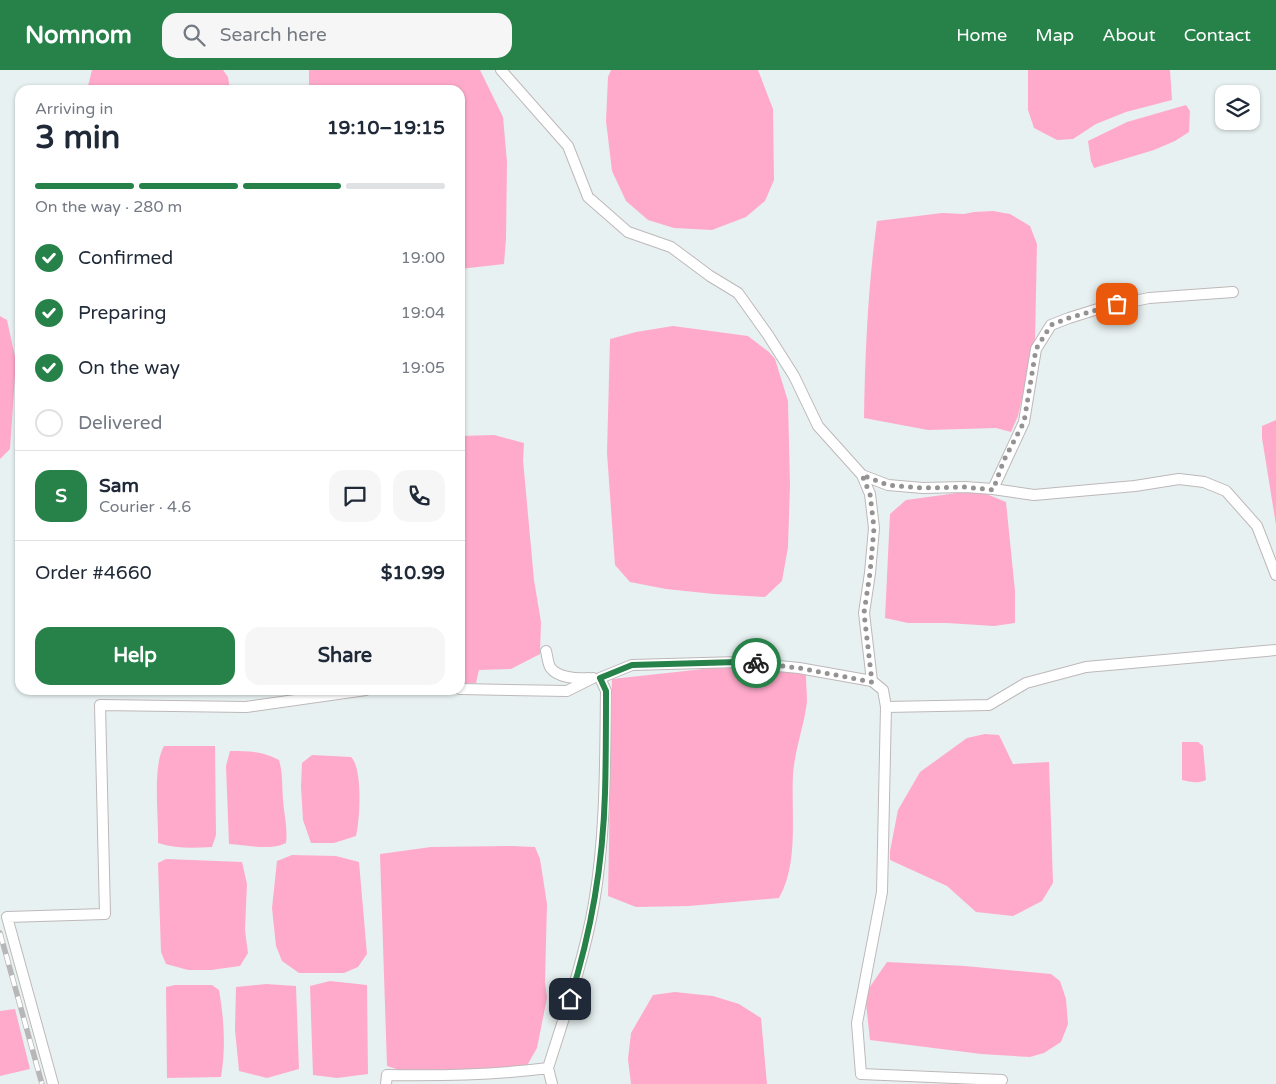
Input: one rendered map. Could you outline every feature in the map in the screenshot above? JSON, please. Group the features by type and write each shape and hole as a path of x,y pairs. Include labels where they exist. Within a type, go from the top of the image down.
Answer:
{"street":[{"path":"501,70 568,146 588,197 628,232 671,247 710,276 738,293 794,376 818,426 862,475 870,494 874,528 864,613 872,682"},
{"path":"993,490 1004,460 1024,422 1036,349 1051,325 1102,308 1149,298 1233,292"},
{"path":"862,475 888,485 923,488 965,487 1034,495 1135,486 1180,479 1204,482 1226,491 1256,526 1276,575"},
{"path":"886,707 989,705 1026,683 1086,667 1276,650"},
{"path":"546,651 550,667 560,675 582,679 596,678"},
{"path":"465,688 567,691 632,665 738,662 799,668 872,682 883,690 886,707 882,892 857,1023 861,1074 1002,1080"},
{"path":"552,1084 548,1068 581,964 594,903 605,795 606,691 596,678"},
{"path":"53,1084 7,917 105,914 100,705 246,707 331,695"},
{"path":"386,1084 387,1075 428,1076 519,1072 548,1068"}],"shaded area":[{"path":"92,70 223,70 228,77 229,85 88,85"},
{"path":"309,70 480,70 503,117 507,162 504,264 465,268 465,85 309,85"},
{"path":"611,70 758,70 773,109 774,180 765,201 746,217 712,230 674,228 648,220 626,201 612,171 606,121 608,77"},
{"path":"1028,70 1170,70 1172,100 1126,112 1096,124 1073,139 1057,140 1034,128 1028,110"},
{"path":"1186,105 1190,111 1189,132 1175,141 1154,150 1094,168 1088,141 1127,122"},
{"path":"993,211 1010,214 1030,226 1037,244 1035,341 1018,416 1011,432 996,428 928,430 864,418 871,270 877,221 942,213 964,214"},
{"path":"0,316 7,320 15,356 15,376 10,449 0,459"},
{"path":"673,326 748,336 775,359 788,401 790,485 788,547 782,581 765,597 666,589 630,582 615,565 607,453 610,339 636,332"},
{"path":"1276,420 1276,525 1262,438 1262,426"},
{"path":"494,435 524,443 523,460 534,580 541,622 540,654 511,669 479,670 476,683 465,684 465,436"},
{"path":"957,493 984,493 1006,502 1015,591 1015,623 994,626 908,623 885,618 890,514 906,500"},
{"path":"722,667 786,670 806,675 807,702 793,774 792,854 785,884 779,898 689,906 636,907 608,896 612,679"},
{"path":"985,734 999,735 1013,764 1049,762 1053,883 1042,901 1013,916 976,912 947,886 890,860 898,810 920,772 967,738"},
{"path":"1182,742 1198,742 1203,746 1206,780 1191,782 1182,780"},
{"path":"164,746 215,746 216,835 212,847 191,848 158,843 157,779 160,755"},
{"path":"230,751 261,753 279,760 282,775 286,843 273,847 229,844 226,766"},
{"path":"312,755 351,757 355,763 360,795 356,836 334,843 311,843 303,820 301,787 302,763"},
{"path":"431,847 535,847 540,859 547,904 545,982 547,998 537,1048 525,1069 399,1070 387,1066 380,854"},
{"path":"292,855 336,856 359,862 367,954 358,967 344,973 299,973 282,961 276,946 272,908 277,861"},
{"path":"166,859 242,862 247,884 245,930 248,953 240,966 211,970 188,970 166,964 161,952 158,863"},
{"path":"887,962 965,966 1051,974 1060,981 1066,999 1068,1024 1061,1042 1044,1053 1030,1057 981,1054 870,1040 865,994"},
{"path":"330,981 367,985 368,1074 337,1078 313,1075 310,986"},
{"path":"266,984 296,986 299,1069 267,1078 239,1071 235,1030 236,987"},
{"path":"175,985 212,985 219,990 224,1033 221,1077 167,1078 166,987"},
{"path":"675,992 713,996 739,1004 761,1018 767,1084 631,1084 628,1059 631,1033 653,995"},
{"path":"15,1009 30,1069 0,1076 0,1011"}],"railway":[{"path":"0,933 42,1084"}],"way so far":[{"path":"756,663 799,668 872,682 864,613 874,528 870,494 862,475 888,485 923,488 965,487 993,490 1004,460 1024,422 1036,349 1051,325 1117,304"}],"route":[{"path":"570,999 581,964 594,903 600,855 605,795 606,691 600,678 632,665 756,663"}]}
